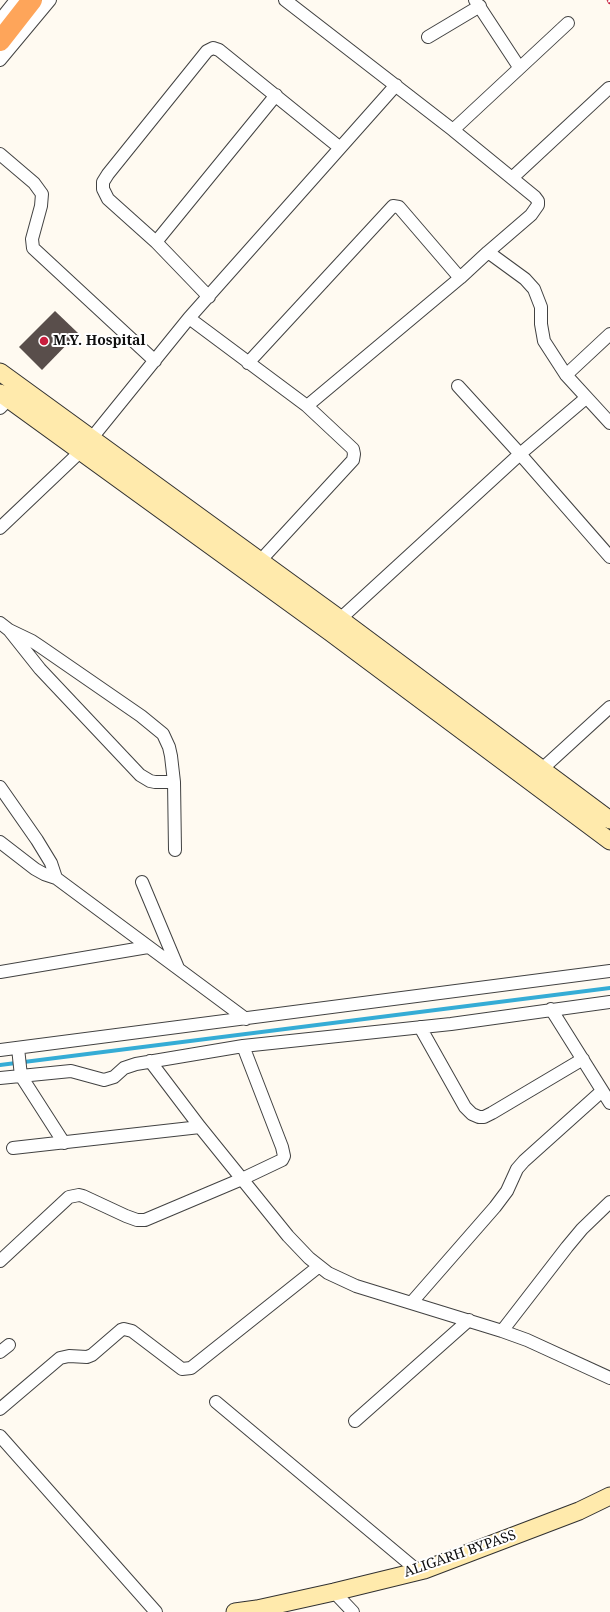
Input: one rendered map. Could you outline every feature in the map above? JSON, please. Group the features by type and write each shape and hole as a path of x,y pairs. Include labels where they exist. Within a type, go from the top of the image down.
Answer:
{"highway":[{"path":"0,41 32,0"}],"main road":[{"path":"0,372 340,619 610,820"},
{"path":"3,400 80,452 330,632 610,841"},
{"name":"ALIGARH BYPASS","path":"235,1612 259,1610 418,1571 579,1512 610,1496"}],"street":[{"path":"0,20 16,0"},
{"path":"0,60 50,0"},
{"path":"291,2 453,130 538,201 538,205 531,215 460,278 307,406"},
{"path":"428,37 478,3 519,67"},
{"path":"453,130 568,23"},
{"path":"209,297 156,242 108,199 103,189 103,182 108,174 207,51 213,48 219,50 339,147"},
{"path":"91,439 189,318 339,147 396,85"},
{"path":"512,178 609,88"},
{"path":"156,242 276,96"},
{"path":"0,154 34,182 42,194 41,206 32,239 33,248 155,361"},
{"path":"248,363 393,206 399,207 460,278"},
{"path":"488,252 525,279 534,289 541,307 541,324 544,341 566,375 610,423"},
{"path":"189,318 307,406 353,448 353,460 260,561"},
{"path":"566,375 610,334"},
{"path":"458,386 610,556"},
{"path":"340,619 520,454 586,398"},
{"path":"0,528 80,452"},
{"path":"4,627 40,669 140,775 150,781 174,782"},
{"path":"4,627 37,644 157,728 163,734 169,747 174,782 175,850"},
{"path":"542,768 610,707"},
{"path":"0,787 37,840 51,863 56,878"},
{"path":"0,842 35,869 56,878 246,1018"},
{"path":"142,882 178,969"},
{"path":"0,972 148,947"},
{"path":"0,1078 19,1063 246,1018 610,971"},
{"path":"0,1050 19,1063 76,1072 104,1080 114,1077 124,1068 150,1061 243,1046 420,1027 610,1002"},
{"path":"551,1009 610,1103"},
{"path":"420,1027 465,1107 472,1114 479,1117 484,1117 492,1113 583,1059"},
{"path":"0,1261 70,1197 79,1195 83,1196 126,1216 137,1220 145,1220 242,1179 277,1162 284,1156 282,1147 243,1046"},
{"path":"150,1061 200,1127 288,1236 318,1267 328,1274 356,1286 502,1330 610,1378"},
{"path":"19,1063 64,1143"},
{"path":"412,1302 495,1207 507,1191 517,1169 524,1161 602,1091"},
{"path":"13,1148 200,1127"},
{"path":"502,1330 582,1229 610,1202"},
{"path":"0,1410 60,1358 69,1356 83,1358 92,1355 124,1329 132,1331 182,1369 191,1368 318,1267"},
{"path":"355,1421 469,1320"},
{"path":"216,1402 418,1571"},
{"path":"0,1436 156,1612"},
{"path":"579,1512 610,1506"},
{"path":"334,1592 353,1612"}],"building":[{"path":"55,311 78,333 42,370 19,347"}],"waterway":[{"path":"0,1065 610,988"}],"place":[{"name":"M.Y. Hospital","path":"44,341"}]}
